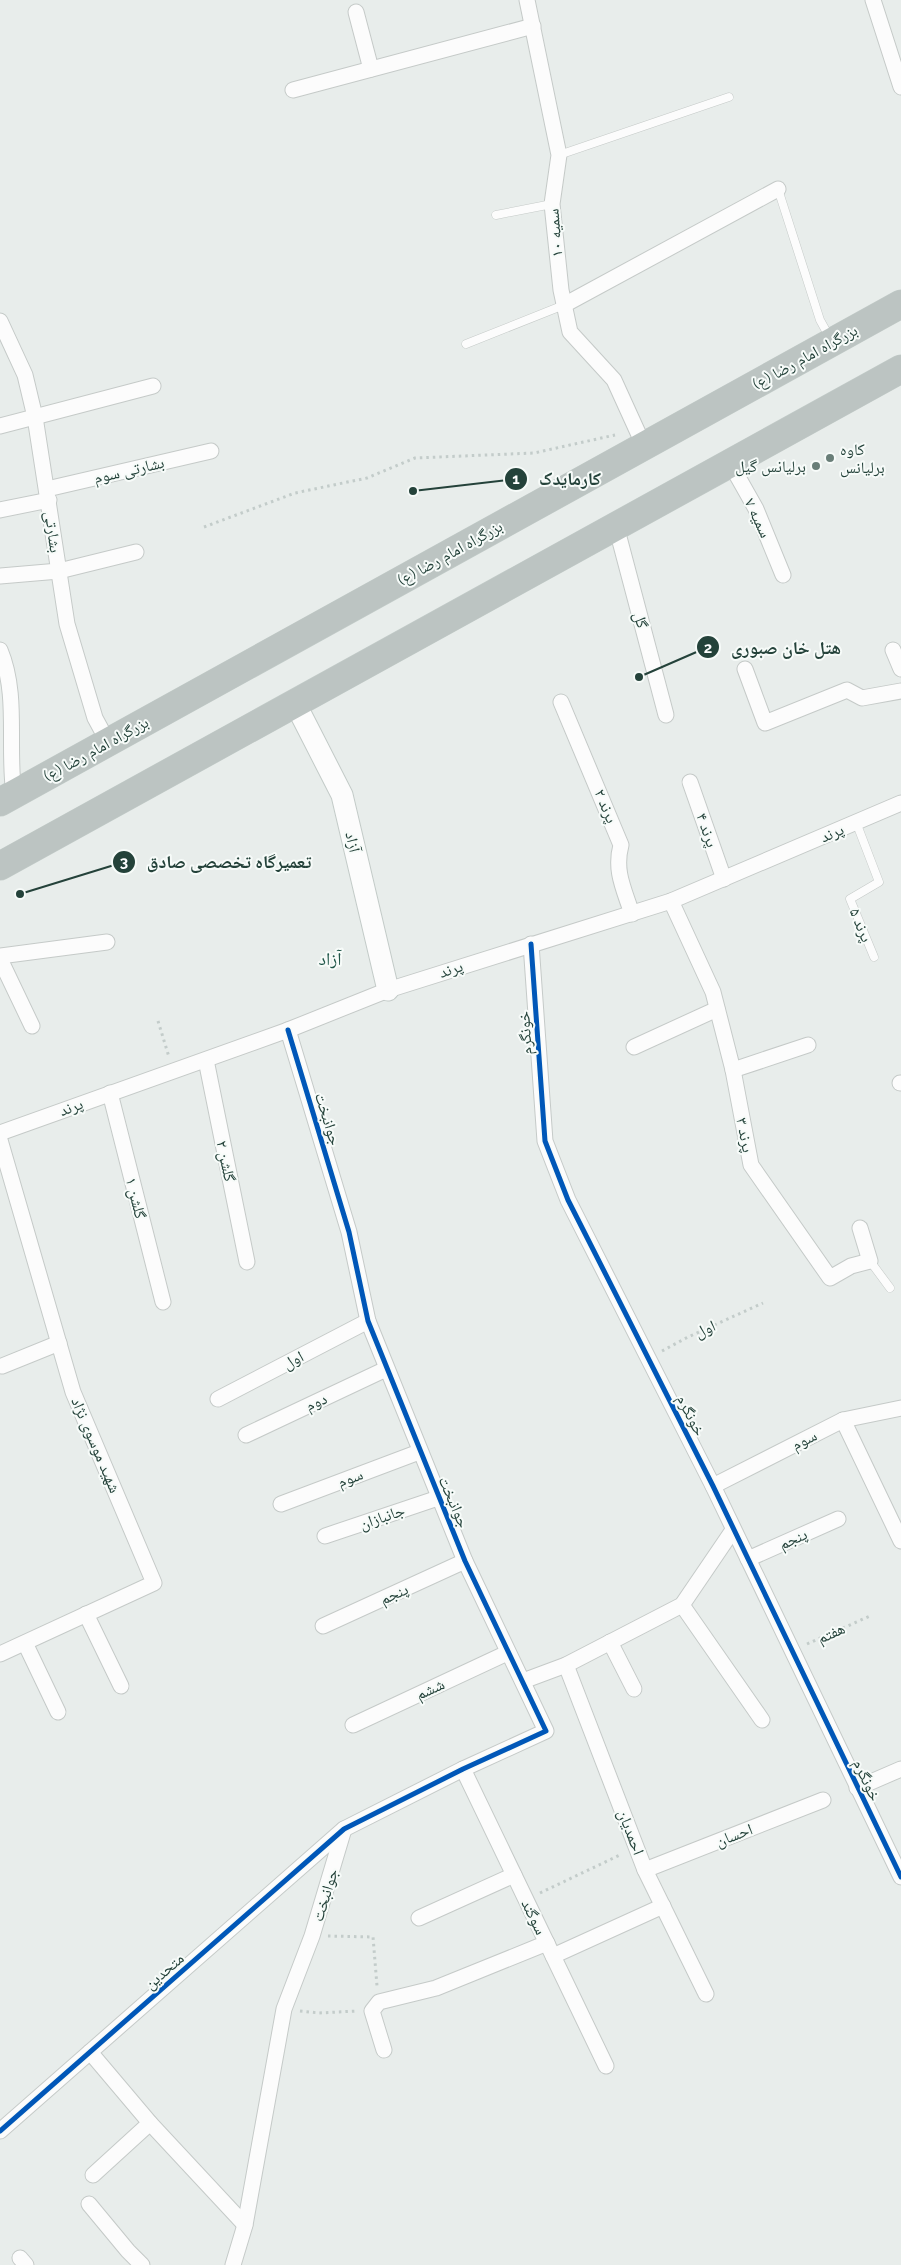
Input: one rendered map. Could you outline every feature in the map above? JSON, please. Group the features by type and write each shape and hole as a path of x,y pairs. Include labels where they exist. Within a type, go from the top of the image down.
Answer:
{"highway":[{"name":"بزرگراه امام رضا (ع)","path":"7,798 640,439 832,342 901,304"},
{"path":"0,866 901,368"}],"street":[{"name":"سمیه ۱۰","path":"527,0 559,155 552,204 564,305 570,332 614,380 640,439"},
{"path":"873,0 901,87"},
{"path":"356,12 370,69"},
{"path":"293,90 533,26"},
{"path":"564,305 778,188"},
{"name":"بشارتی","path":"0,320 25,375 35,417 67,624 95,718 108,742"},
{"path":"0,426 152,386"},
{"name":"بشارتی سوم","path":"0,510 48,495 211,451"},
{"name":"سمیه ۷","path":"730,463 756,509 783,575"},
{"name":"گل","path":"616,526 666,715"},
{"path":"0,576 59,571 136,552"},
{"path":"0,650 7,668 11,731 11,774 7,798"},
{"path":"893,650 901,669"},
{"path":"745,669 765,723 847,690 862,698 901,691"},
{"name":"پرند ۲","path":"562,702 621,845 617,860 618,872 632,914"},
{"name":"آزاد","path":"295,703 342,795 388,990"},
{"name":"پرند ۴","path":"690,782 724,879"},
{"name":"پرند","path":"0,1133 288,1030 388,990 671,901 901,803"},
{"name":"پرند ۳","path":"671,901 713,992 733,1070 751,1165 830,1278 851,1266 870,1261"},
{"path":"32,1026 0,958 107,942"},
{"name":"خونگرم","path":"532,944 545,1141 548,1151 568,1200 713,1486 901,1877"},
{"path":"634,1047 717,1009"},
{"name":"جوانبخت","path":"233,2265 245,2225 284,2009 312,1936 344,1829 463,1769 546,1731 523,1681 507,1653 465,1561 419,1452 368,1321 349,1232 288,1030"},
{"path":"733,1070 808,1045"},
{"name":"گلشن ۲","path":"206,1060 247,1262"},
{"name":"گلشن ۱","path":"110,1093 163,1302"},
{"name":"شهید موسوی نژاد","path":"0,1140 73,1392 154,1583 0,1654"},
{"path":"860,1228 870,1261"},
{"name":"اول","path":"218,1399 368,1321"},
{"path":"2,1366 59,1343"},
{"name":"دوم","path":"246,1435 386,1369"},
{"name":"سوم","path":"713,1486 843,1420 901,1408"},
{"path":"843,1420 901,1541"},
{"name":"سوم","path":"281,1504 419,1452"},
{"name":"جانبازان","path":"326,1536 438,1498"},
{"name":"پنجم","path":"748,1559 838,1519"},
{"path":"523,1681 566,1665 682,1605 734,1530"},
{"name":"پنجم","path":"323,1626 465,1561"},
{"path":"682,1605 762,1720"},
{"path":"86,1614 121,1686"},
{"path":"610,1642 634,1689"},
{"path":"24,1643 58,1712"},
{"name":"ششم","path":"353,1725 507,1653"},
{"name":"احمدیان","path":"566,1665 636,1847 706,1994"},
{"name":"سوگند","path":"463,1769 606,2066"},
{"path":"857,1788 901,1769"},
{"name":"احسان","path":"646,1870 823,1800"},
{"name":"متحدین","path":"0,2131 344,1829"},
{"path":"419,1918 514,1875"},
{"path":"384,2050 376,2006 550,1950 663,1906"},
{"path":"90,2052 150,2123 245,2225"},
{"path":"93,2175 150,2123"},
{"path":"89,2204 142,2265"}],"lane":[{"path":"559,155 730,97"},
{"path":"778,188 820,320 832,342"},
{"path":"496,215 552,204"},
{"path":"466,344 564,305"},
{"name":"پرند ۵","path":"856,822 879,882 850,899 874,957"},
{"path":"870,1261 890,1288"}],"path":[{"path":"204,527 295,493 367,478 415,458 534,453 640,439"},
{"path":"158,1021 174,1072"},
{"path":"526,1900 636,1847"},
{"path":"284,2009 319,2013 376,2006 373,1937 312,1936"}],"cycle path":[{"path":"531,944 545,1141 568,1200 713,1486 901,1877"},
{"path":"0,2131 344,1829 463,1769 546,1731 465,1561 368,1321 349,1232 288,1030"}],"place":[{"name":"کاوه برلیانس","path":"830,458"},
{"name":"برلیانس گیل","path":"816,466"},
{"name":"کارمایدک","path":"413,491"},
{"name":"هتل خان صبوری","path":"639,677"},
{"name":"تعمیرگاه تخصصی صادق","path":"20,894"}],"district":[{"name":"آزاد","path":"330,958"}]}
